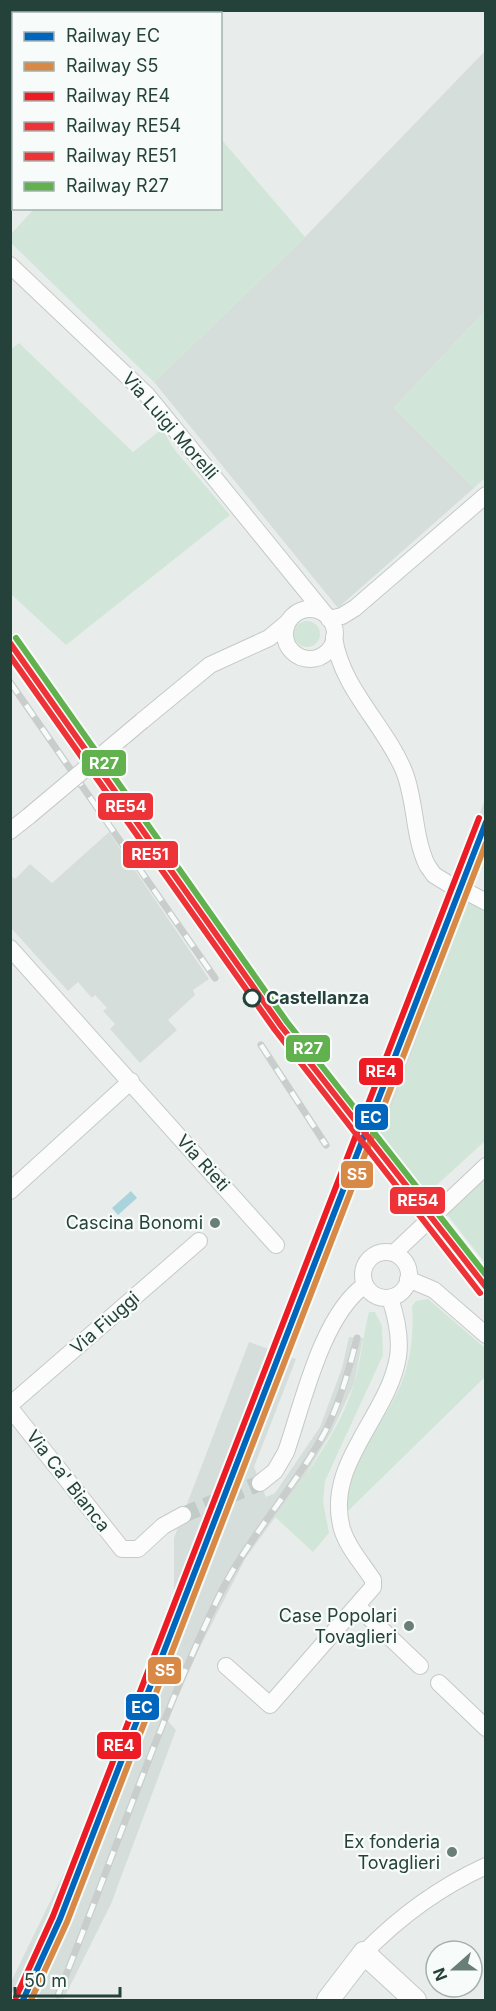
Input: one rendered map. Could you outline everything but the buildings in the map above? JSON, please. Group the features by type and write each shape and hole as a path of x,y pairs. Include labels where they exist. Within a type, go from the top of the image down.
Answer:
{"street":[{"name":"Via Luigi Morelli","path":"10,265 147,395 327,617"},
{"path":"10,831 210,664 268,638 291,618 310,609 327,617 345,615 370,597 486,495"},
{"path":"291,574 296,591 285,638 292,652"},
{"path":"327,617 345,673 404,770 426,864 434,875 452,886"},
{"path":"250,646 270,646 304,658 318,657 327,652 334,637"},
{"path":"318,657 345,673"},
{"name":"Via Rieti","path":"10,948 276,1245"},
{"path":"10,1191 131,1081"},
{"path":"394,1253 409,1236 486,1166"},
{"name":"Via Fiuggi","path":"10,1406 199,1241"},
{"path":"386,1251 404,1260 408,1279 402,1291 390,1298 375,1296 365,1285 363,1270 371,1257 386,1251"},
{"path":"408,1279 439,1294 486,1335"},
{"path":"260,1483 275,1471 286,1452 330,1327 349,1298 365,1285"},
{"path":"226,1666 270,1705 358,1607 374,1584 343,1532 339,1497 348,1465 396,1365 398,1334 390,1298"},
{"name":"Via Ca' Bianca","path":"10,1406 120,1547 128,1551 138,1549 163,1526 183,1515"},
{"path":"358,1607 420,1666"},
{"path":"439,1683 486,1728"},
{"path":"328,2001 364,1953 422,1903 455,1881 486,1866"},
{"path":"364,1953 415,2001"}],"shaded area":[{"path":"485,51 485,311 394,408 474,488 338,608 154,382 305,237"},
{"path":"485,799 485,857 380,1141 364,1124"},
{"path":"109,832 209,979 193,990 195,995 168,1020 177,1030 140,1063 110,1029 115,1024 103,1011 107,1008 95,995 92,998 78,982 68,991 11,928 11,876 15,879 30,864 52,883"},
{"path":"349,1337 363,1338 354,1384 332,1431 305,1476 245,1559 201,1645 167,1720 176,1730 111,1904 63,2000 11,2000 10,1984 78,1844 174,1611 174,1538 249,1342 296,1359 254,1467 266,1497 275,1493 320,1427 342,1368"}],"green space":[{"path":"222,140 305,237 154,382 11,243 11,234 33,210 222,210"},
{"path":"485,311 485,478 474,488 394,408"},
{"path":"19,343 133,452 162,429 174,449 230,515 66,645 11,594 10,350"},
{"path":"307,621 316,625 320,634 316,643 307,647 298,643 294,634 298,625"},
{"path":"469,899 480,905 485,913 485,1141 428,1193 381,1136"},
{"path":"485,1176 485,1263 446,1213"},
{"path":"428,1299 485,1348 485,1377 348,1511 347,1496 351,1479 404,1375 411,1346 412,1306 416,1301"},
{"path":"369,1312 375,1312 382,1326 383,1355 325,1481 323,1502 329,1533 313,1552 275,1517 320,1454 348,1402"}],"water":[{"path":"131,1191 137,1198 118,1215 112,1208"}],"tunnel":[{"path":"183,1515 260,1483"}],"railway":[{"path":"10,682 215,978"},
{"path":"261,1045 326,1145"},
{"path":"58,1995 155,1744 196,1645 219,1596 243,1554 325,1432 344,1386 357,1338"}],"rail line":[{"name":"R27","path":"16,638 287,1022 486,1275"},
{"name":"RE54","path":"10,643 281,1026 486,1287"},
{"name":"RE51","path":"10,656 275,1030 480,1293"},
{"name":"RE4","path":"16,1997 53,1916 479,818"},
{"name":"EC","path":"23,2000 60,1919 486,822"},
{"name":"S5","path":"31,2000 67,1922 486,843"}],"place":[{"name":"Castellanza","path":"252,998"},
{"name":"Cascina Bonomi","path":"215,1223"},
{"name":"Case Popolari Tovaglieri","path":"409,1626"},
{"name":"Ex fonderia Tovaglieri","path":"452,1852"}]}
